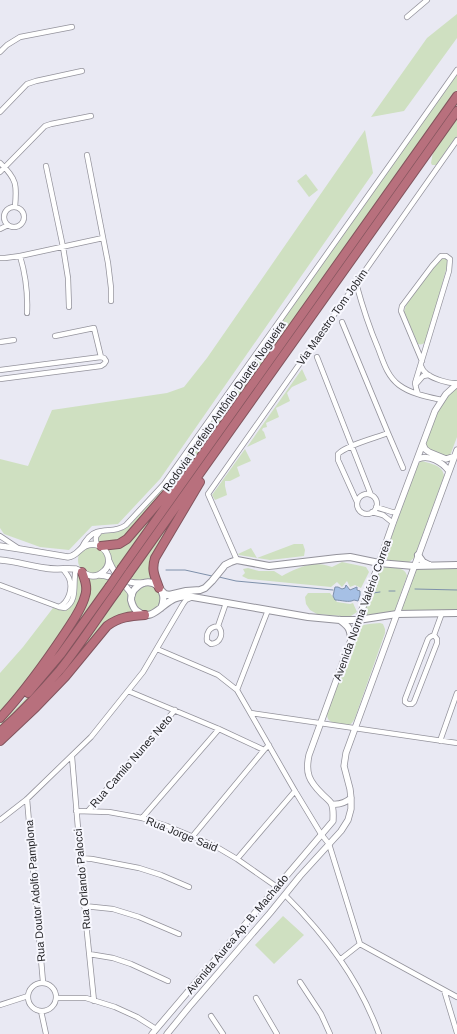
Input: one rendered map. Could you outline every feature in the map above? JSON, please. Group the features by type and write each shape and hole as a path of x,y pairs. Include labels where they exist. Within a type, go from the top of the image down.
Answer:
{"highway":[{"name":"Rodovia Prefeito Antônio Duarte Nogueira","path":"0,732 30,703 59,670 83,638 457,96"},
{"name":"Rodovia Prefeito Antônio Duarte Nogueira","path":"0,720 20,702 51,667 457,111"},
{"path":"99,545 119,544 130,537 196,459 230,423"},
{"path":"161,590 153,572 155,558 230,423"},
{"path":"0,720 35,677 56,648 79,610 86,596 86,591 85,581 79,571"},
{"path":"0,741 55,687 107,626 124,617 145,615"}],"main road":[{"path":"418,555 426,564 430,566"},
{"path":"457,565 414,566 379,563 350,557 269,566 237,560 225,565 212,581 205,588 200,590 186,591 169,596 152,583 144,583 136,587 131,599 134,608 141,614 145,615 154,614 174,599 192,596 308,617 340,620 358,620 397,614 457,613"},
{"path":"161,590 164,600 161,608"},
{"path":"340,620 350,629 351,638"}],"street":[{"path":"407,17 423,1"},
{"path":"0,52 6,45 20,37 72,27"},
{"path":"80,550 86,541 94,534 116,530 126,525 164,484 457,70"},
{"path":"0,112 27,84 82,71"},
{"path":"0,172 45,126 91,116"},
{"name":"Via Maestro Tom Jobim","path":"237,560 208,494 356,283 456,144"},
{"path":"87,155 108,263 111,301"},
{"path":"0,163 11,174 16,189 15,207"},
{"path":"46,166 63,247 68,278 70,307"},
{"path":"15,207 23,212 22,222 17,226 8,224 4,219 5,213 9,208 15,207"},
{"path":"0,229 8,224"},
{"path":"0,258 20,256 103,238"},
{"path":"20,256 28,297 27,313"},
{"path":"418,394 415,385 421,366 448,271 450,259 446,256 441,256 439,258 402,306 401,311 403,317 422,361"},
{"path":"356,283 369,325 385,366 394,381 404,388 418,394 442,400"},
{"path":"342,322 403,468"},
{"path":"55,336 94,328 100,357"},
{"path":"0,342 14,340"},
{"path":"416,345 427,345"},
{"path":"0,370 100,357 104,358 106,361 101,366 0,379"},
{"path":"317,358 371,495 375,498 376,507 372,512"},
{"path":"51,364 52,372"},
{"path":"421,366 429,375 448,383 457,383"},
{"path":"404,388 415,385 423,376 429,375"},
{"name":"Avenida Norma Valério Correa","path":"332,804 315,787 308,774 307,765 309,755 435,411 446,394 457,383"},
{"path":"388,433 341,451 338,454 338,460 357,502 358,508 363,513 372,512 383,515 393,523"},
{"path":"423,444 425,450 446,459 456,453"},
{"path":"329,844 341,831 348,820 351,809 350,788 344,766 346,753 456,453"},
{"path":"418,459 426,457 435,460 445,465 449,471"},
{"path":"357,502 362,495 371,495"},
{"path":"376,507 397,512"},
{"path":"101,532 95,539 107,553 114,571 122,579 129,583 144,583"},
{"path":"0,536 20,548"},
{"path":"0,546 71,557 89,544 99,545"},
{"path":"0,560 14,561 47,568 79,571 90,576 110,576 119,581 132,595"},
{"path":"99,575 106,570 109,561"},
{"path":"59,607 65,604 70,592 69,578 63,569"},
{"path":"0,585 62,608 67,607 72,601 74,592 74,576 79,571"},
{"path":"0,820 27,799 91,737 142,672 179,610 186,600 192,596"},
{"path":"218,626 226,603"},
{"path":"237,690 268,610"},
{"path":"434,635 437,639 436,643 414,702 412,704 408,704 405,702 405,699 428,639 434,635 442,613"},
{"path":"157,649 218,675 237,690 295,791 321,834 329,844 360,944 457,997"},
{"path":"128,691 219,729 264,750"},
{"path":"440,741 457,692"},
{"name":"Rua Camilo Nunes Neto","path":"88,811 175,710"},
{"path":"251,713 356,727 457,743"},
{"path":"142,818 219,729"},
{"path":"192,837 269,745"},
{"name":"Rua Orlando Palocci","path":"72,757 84,906 94,1000"},
{"path":"237,859 295,791"},
{"path":"321,834 332,822 334,815 332,804 343,803 351,798"},
{"name":"Rua Doutor Adolfo Pamplona","path":"27,799 44,982"},
{"name":"Rua Jorge Said","path":"76,811 109,812 142,818 167,826 215,846 237,859 277,887"},
{"name":"Avenida Aurea Ap. B. Machado","path":"154,1032 321,834"},
{"name":"Avenida Aurea Ap. B. Machado","path":"167,1034 300,876 329,844"},
{"path":"80,858 139,868 161,875 189,888"},
{"path":"292,869 300,876"},
{"path":"285,895 318,929 340,959 362,994 379,1034"},
{"path":"261,905 270,912"},
{"path":"84,906 113,909 139,917 179,934"},
{"path":"340,959 360,944"},
{"path":"89,954 113,958 131,964 168,981"},
{"path":"44,982 55,989 57,998 56,1002 50,1009 42,1011 33,1008 28,996 31,988 44,982"},
{"path":"300,982 320,1014 330,1034"},
{"path":"444,990 457,1033"},
{"path":"446,998 449,992"},
{"path":"0,1005 28,996"},
{"path":"57,998 86,998 94,1000 137,1017 154,1032"},
{"path":"256,998 277,1034"},
{"path":"181,1000 189,1007"},
{"path":"42,1011 46,1034"},
{"path":"211,1016 222,1034"}],"green space":[{"path":"457,14 457,38 404,111 371,117 427,38"},
{"path":"457,74 457,90 198,454 126,538 121,542 98,542 97,537 101,534 117,532 126,528 165,486"},
{"path":"457,99 457,105 126,572 123,571"},
{"path":"457,119 457,136 436,165 432,165 433,152"},
{"path":"365,130 373,173 160,479 118,524 92,526 69,550 40,547 4,534 0,528 0,459 28,466 52,410 167,393 184,387 207,358"},
{"path":"306,174 318,190 309,197 297,181"},
{"path":"442,258 446,258 448,261 426,342 418,344 404,312 414,291"},
{"path":"302,369 307,380 292,387 287,393 290,401 276,408 279,417 266,423 267,427 263,428 262,430 266,438 247,447"},
{"path":"457,386 457,437 450,455 447,456 427,449 425,443 434,420 446,399"},
{"path":"245,449 251,461 237,467 240,476 230,481 225,481 227,495 215,500 212,495"},
{"path":"422,461 439,467 444,476 414,558 408,563 387,561 385,555 417,466"},
{"path":"172,493 115,570 107,548 113,548"},
{"path":"187,497 154,555 155,582 131,580 131,577"},
{"path":"294,544 303,544 305,550 304,556 270,560 257,558"},
{"path":"92,546 102,550 106,560 102,570 92,574 82,570 78,560 82,550"},
{"path":"251,548 257,558 239,555 238,554"},
{"path":"342,562 366,567 369,572 361,588 355,585 350,587 347,581 342,587 337,582 331,587 248,579 242,576 245,573 243,569 248,568 259,571 274,571 282,576 307,565 320,564 332,567"},
{"path":"384,567 401,569 407,576 395,610 392,613 363,617 379,570"},
{"path":"457,567 457,611 403,611 401,607 417,568"},
{"path":"77,573 81,575 83,597 62,634 0,716 0,673 23,647 53,608 63,610 68,608"},
{"path":"86,577 110,578 56,655 40,674 83,607"},
{"path":"144,585 156,588 162,598 159,608 146,613 138,610 134,602 134,594 136,590"},
{"path":"110,588 113,590 56,670 0,729 0,724 40,684"},
{"path":"123,588 128,592 135,612 113,619 63,676 0,738"},
{"path":"308,593 330,593 337,602 353,603 357,612 351,616 317,614 310,610 306,604 305,597"},
{"path":"383,624 385,633 355,718 349,725 335,724 328,719 327,712 358,629 365,625"},
{"path":"283,916 304,935 274,964 255,945"}],"water":[{"path":"346,585 350,590 357,587 357,590 360,591 358,601 335,600 333,596 335,587 342,589 345,588"}],"waterway":[{"path":"166,570 185,570 212,576"},
{"path":"219,577 236,581 333,590"},
{"path":"415,589 457,590"},
{"path":"389,591 395,591"},
{"path":"373,593 380,592"}]}
